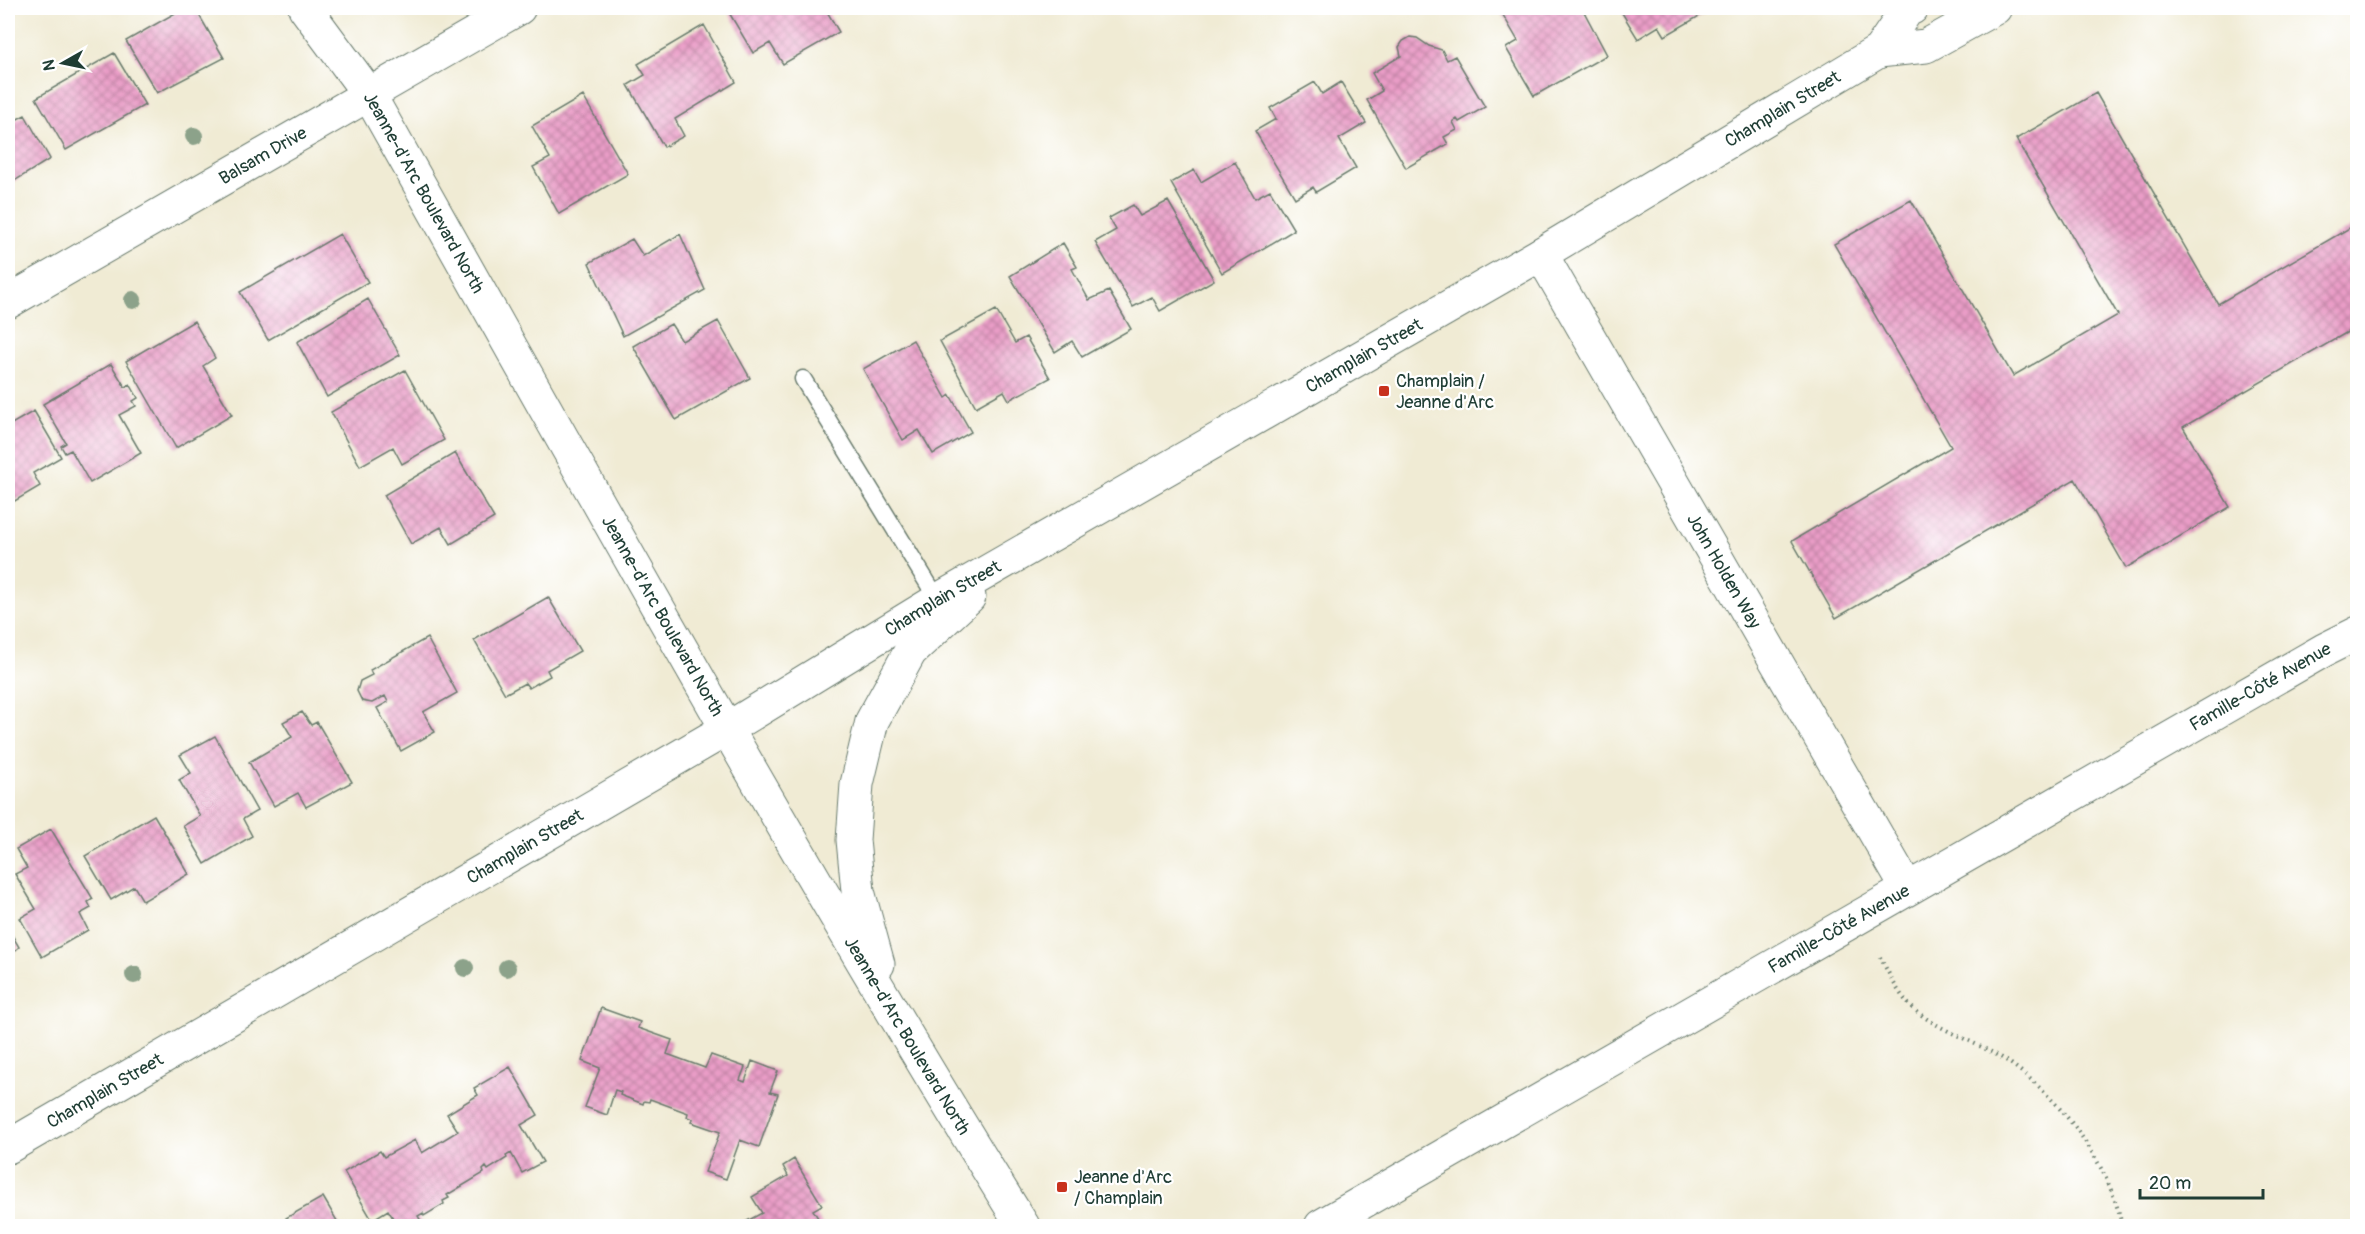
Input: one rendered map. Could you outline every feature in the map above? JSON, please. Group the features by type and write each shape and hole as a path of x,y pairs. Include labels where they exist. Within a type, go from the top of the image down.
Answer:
{"main road":[{"name":"Jeanne-d'Arc Boulevard North","path":"305,8 368,93 727,729 911,1046 1023,1227"},
{"name":"Balsam Drive","path":"8,302 519,8"},
{"name":"Champlain Street","path":"8,1147 727,729 938,600 1541,254 1879,51 1907,10 1912,8"},
{"name":"Champlain Street","path":"1879,51 1926,46 1995,8"},
{"name":"John Holden Way","path":"1541,254 1907,888"},
{"path":"911,1046 886,987 870,941 858,891 854,840 856,784 872,721 910,652 1009,560"},
{"name":"Famille-Côté Avenue","path":"1321,1227 1907,888 2324,650 2358,633"}],"lane":[{"path":"803,379 938,600"}],"path":[{"path":"1880,957 1900,992 1915,1011 1978,1043 2008,1062 2050,1100 2076,1130 2093,1156 2107,1182 2122,1227"}],"building":[{"path":"184,8 195,8 224,58 157,93 126,41"},
{"path":"734,8 825,8 839,32 783,64 770,43 753,53 728,11"},
{"path":"1499,8 1582,8 1607,55 1534,96 1506,48 1518,41"},
{"path":"1619,8 1706,8 1708,11 1665,36 1659,26 1638,39"},
{"path":"704,25 736,82 675,119 684,136 664,147 628,85 645,75 638,64"},
{"path":"1410,37 1442,50 1447,60 1455,56 1485,107 1459,122 1457,119 1453,122 1457,130 1444,137 1448,144 1406,168 1367,100 1382,91 1372,73 1401,56 1399,47"},
{"path":"114,53 145,105 66,150 36,98"},
{"path":"1315,82 1322,94 1341,82 1366,123 1339,139 1356,168 1316,192 1313,187 1295,198 1255,131 1276,119 1270,108"},
{"path":"2096,93 2218,304 2358,223 2358,326 2183,427 2230,507 2126,568 2075,479 1836,618 1792,541 1951,447 1834,244 1911,200 2013,376 2118,315 2016,139"},
{"path":"583,96 628,174 559,214 533,167 550,158 532,126"},
{"path":"25,115 50,159 8,185 8,124"},
{"path":"1235,162 1255,198 1270,190 1294,230 1222,273 1171,183 1194,170 1201,182"},
{"path":"1168,201 1214,280 1160,311 1152,297 1133,307 1095,242 1116,230 1109,218 1133,205 1140,216"},
{"path":"340,234 368,282 268,340 240,292"},
{"path":"680,234 705,290 623,336 589,263 632,239 643,256"},
{"path":"1063,243 1077,267 1072,269 1089,300 1109,291 1131,329 1082,357 1072,341 1055,352 1010,276"},
{"path":"368,299 400,355 327,397 297,342"},
{"path":"996,310 1015,343 1026,337 1050,378 1009,400 1004,391 976,407 940,341"},
{"path":"194,321 215,358 203,366 232,415 176,448 126,361"},
{"path":"718,321 750,378 676,420 633,346 671,324 682,341"},
{"path":"913,340 946,398 950,395 971,432 933,454 919,430 903,440 863,369"},
{"path":"111,364 125,387 130,384 138,398 133,401 136,406 119,415 141,453 90,483 71,450 65,453 61,446 66,443 43,404"},
{"path":"405,370 444,440 402,464 393,447 360,466 331,412"},
{"path":"34,411 61,457 33,473 40,486 8,505 8,426"},
{"path":"455,453 494,518 451,544 441,527 411,544 384,495"},
{"path":"548,597 580,651 547,670 550,676 529,688 525,683 505,694 474,640"},
{"path":"427,638 457,693 423,712 435,732 401,751 377,708 388,702 385,696 372,703 362,701 357,691 360,681 372,675 370,670"},
{"path":"302,712 311,725 317,722 352,782 306,807 298,793 274,806 249,762 292,737 283,722"},
{"path":"215,736 257,811 243,819 252,836 205,864 183,826 200,816 179,780 191,773 180,755"},
{"path":"154,815 189,874 143,901 134,886 111,900 85,856"},
{"path":"51,829 93,899 88,902 91,908 80,914 88,930 42,957 20,918 36,909 15,874 27,868 16,849"},
{"path":"8,928 19,947 8,957"},
{"path":"601,1008 640,1022 638,1028 672,1040 667,1054 705,1068 711,1055 745,1067 740,1080 745,1082 752,1061 778,1071 770,1092 778,1094 759,1147 740,1140 726,1179 705,1172 720,1132 691,1122 693,1119 687,1117 688,1113 650,1099 649,1102 644,1101 643,1104 620,1095 621,1092 615,1090 607,1115 585,1107 600,1068 582,1061"},
{"path":"510,1067 538,1115 521,1125 543,1162 522,1173 511,1153 488,1170 486,1167 483,1170 484,1173 447,1195 449,1198 443,1201 444,1204 424,1216 423,1213 418,1216 424,1226 398,1226 388,1210 372,1220 344,1172 380,1151 384,1157 415,1140 422,1153 458,1131 447,1114 478,1095 474,1088"},
{"path":"794,1159 822,1205 813,1210 823,1226 738,1226 762,1213 752,1197 788,1176 783,1166"},
{"path":"323,1197 340,1226 291,1226 286,1218"}],"place":[{"name":"Champlain / Jeanne d'Arc","path":"1384,391"},
{"name":"Jeanne d'Arc / Champlain","path":"1062,1187"}]}
